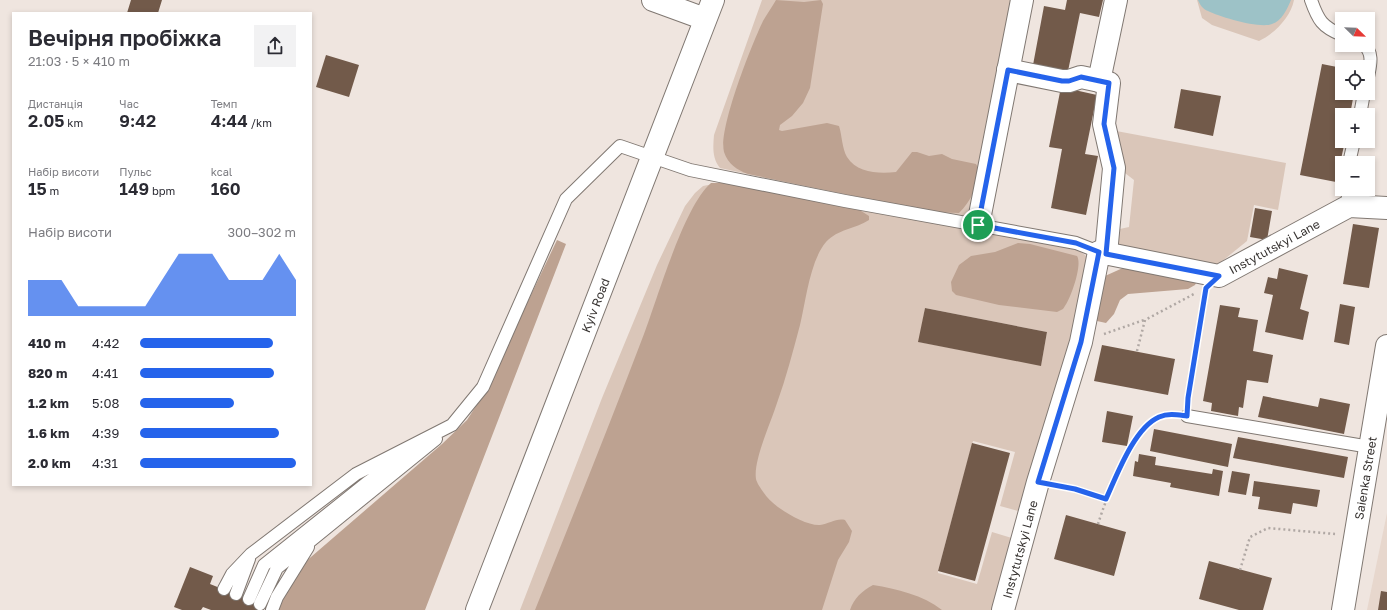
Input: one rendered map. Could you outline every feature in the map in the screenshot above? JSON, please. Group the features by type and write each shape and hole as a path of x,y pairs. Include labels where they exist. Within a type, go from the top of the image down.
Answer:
{"street":[{"path":"653,0 709,10"},
{"path":"978,225 1022,0"},
{"path":"1099,81 1116,0"},
{"name":"Kyiv Road","path":"477,610 709,10"},
{"path":"1008,70 1062,81 1069,81 1081,77 1109,83 1104,124 1114,168 1103,253"},
{"name":"Instytutskyi Lane","path":"1002,610 1038,482 1081,342 1103,253 1212,282 1348,197 1387,208"},
{"name":"Saienka Street","path":"1343,610 1387,346"}],"lane":[{"path":"1311,0 1316,15 1324,26 1335,32"},
{"path":"452,425 368,482 264,565 254,602 277,568 452,425 483,387 566,199 620,146 690,170 1076,243 1103,253"},
{"path":"1187,416 1370,447"},
{"path":"224,589 232,574 251,554 356,474 452,425"},
{"path":"272,610 277,597 313,539"},
{"path":"236,594 251,554"}],"path":[{"path":"1081,342 1145,320 1212,282"},
{"path":"1098,524 1106,499 1133,444 1148,424 1160,417 1170,414 1187,416 1188,398 1212,282"},
{"path":"1137,351 1145,320"},
{"path":"1038,482 1075,489 1106,499"},
{"path":"1240,570 1250,537 1268,528 1355,536"}],"shaded area":[{"path":"762,0 1015,0 972,211 960,217 946,217 720,168 714,156 714,135"},
{"path":"776,0 804,2 821,0 823,4 810,88 803,103 792,116 780,125 779,130 782,131 827,123 839,126 847,157 856,166 869,171 883,173 896,172 912,152 929,156 942,154 952,159 976,164 980,171 975,188 967,203 959,213 932,212 748,174 740,171 730,163 724,152 724,141 726,125 731,107 744,66 758,32"},
{"path":"1197,0 1294,0 1286,19 1270,34 1259,41 1212,25 1202,18"},
{"path":"1111,130 1286,163 1278,210 1254,205 1247,241 1210,271 1115,245 1115,230 1129,227 1134,180 1121,170"},
{"path":"711,183 729,183 858,209 869,216 869,220 836,234 826,242 816,259 809,281 800,325 789,364 757,462 756,479 759,486 767,497 777,506 791,516 814,525 845,520 852,531 849,542 838,560 822,610 535,610 631,368 682,231 691,211"},
{"path":"713,184 1074,247 1089,260 1069,356 1022,512 1000,506 1015,452 973,441 938,571 938,573 977,584 992,532 1015,539 996,610 520,610 602,398 657,265 685,206 695,193 703,186","holes":["925,308 1047,332 1041,365 919,342"]},
{"path":"557,240 566,244 425,610 277,610 304,563 442,444 467,420 485,392"},
{"path":"1018,243 1030,244 1077,256 1078,267 1075,283 1069,299 1063,309 1057,312 999,305 956,295 952,291 951,282 959,265 971,256 995,252"},
{"path":"1125,267 1197,281 1195,285 1188,289 1128,294 1120,300 1114,314 1106,323 1097,321 1094,315 1105,276"},
{"path":"1387,513 1387,610 1367,610"},
{"path":"873,585 891,588 927,600 942,610 850,610 859,595"}],"water":[{"path":"1198,0 1291,0 1284,14 1279,20 1272,24 1259,25 1240,22 1206,10"}],"building":[{"path":"131,0 162,0 158,12 127,12"},
{"path":"1067,0 1103,0 1099,17 1080,13 1068,71 1033,65 1044,6 1065,10"},
{"path":"326,55 359,65 349,97 316,87"},
{"path":"1322,64 1335,67 1335,100 1353,100 1351,108 1335,108 1335,148 1343,148 1342,156 1335,156 1335,182 1300,175"},
{"path":"1061,87 1097,95 1085,154 1098,156 1086,215 1051,208 1062,149 1049,147"},
{"path":"1181,89 1221,96 1213,136 1174,128"},
{"path":"1255,208 1272,211 1267,240 1250,237"},
{"path":"1353,224 1379,228 1369,288 1343,284"},
{"path":"1279,268 1308,275 1300,309 1309,312 1303,340 1265,332 1273,295 1264,293 1268,277 1277,279"},
{"path":"1340,304 1355,307 1349,345 1334,342"},
{"path":"1220,305 1240,308 1238,317 1258,320 1253,351 1273,355 1268,383 1247,380 1243,408 1239,407 1238,416 1211,411 1212,403 1203,401"},
{"path":"925,308 1047,332 1041,366 918,342"},
{"path":"1102,345 1175,359 1168,395 1094,381"},
{"path":"1263,396 1318,407 1320,398 1350,404 1344,434 1258,417"},
{"path":"1107,411 1133,416 1127,446 1102,442"},
{"path":"1154,429 1232,444 1228,467 1150,451"},
{"path":"1238,437 1348,457 1344,478 1233,458"},
{"path":"972,443 1010,453 975,581 938,571"},
{"path":"1139,454 1156,457 1155,465 1212,474 1213,469 1223,471 1219,496 1170,487 1171,483 1133,476 1135,461 1138,462"},
{"path":"1232,471 1250,474 1246,495 1228,492"},
{"path":"1254,481 1320,490 1317,507 1293,503 1291,514 1258,509 1260,497 1252,496"},
{"path":"1066,515 1126,532 1114,576 1054,559"},
{"path":"1209,561 1272,578 1263,610 1239,610 1199,599"},
{"path":"190,567 213,576 210,584 262,605 260,610 211,610 203,607 201,610 182,610 174,607"},
{"path":"1381,591 1387,592 1387,610 1378,610"}],"route":[{"path":"1008,70 1062,81 1075,80 1081,77 1109,83 1104,124 1106,140 1114,168 1106,254 1219,276 1206,288 1188,398 1187,416 1170,414 1160,417 1148,424 1133,444 1106,499 1075,489 1038,482 1081,342 1099,252 1076,243 978,225 1008,70"}]}
